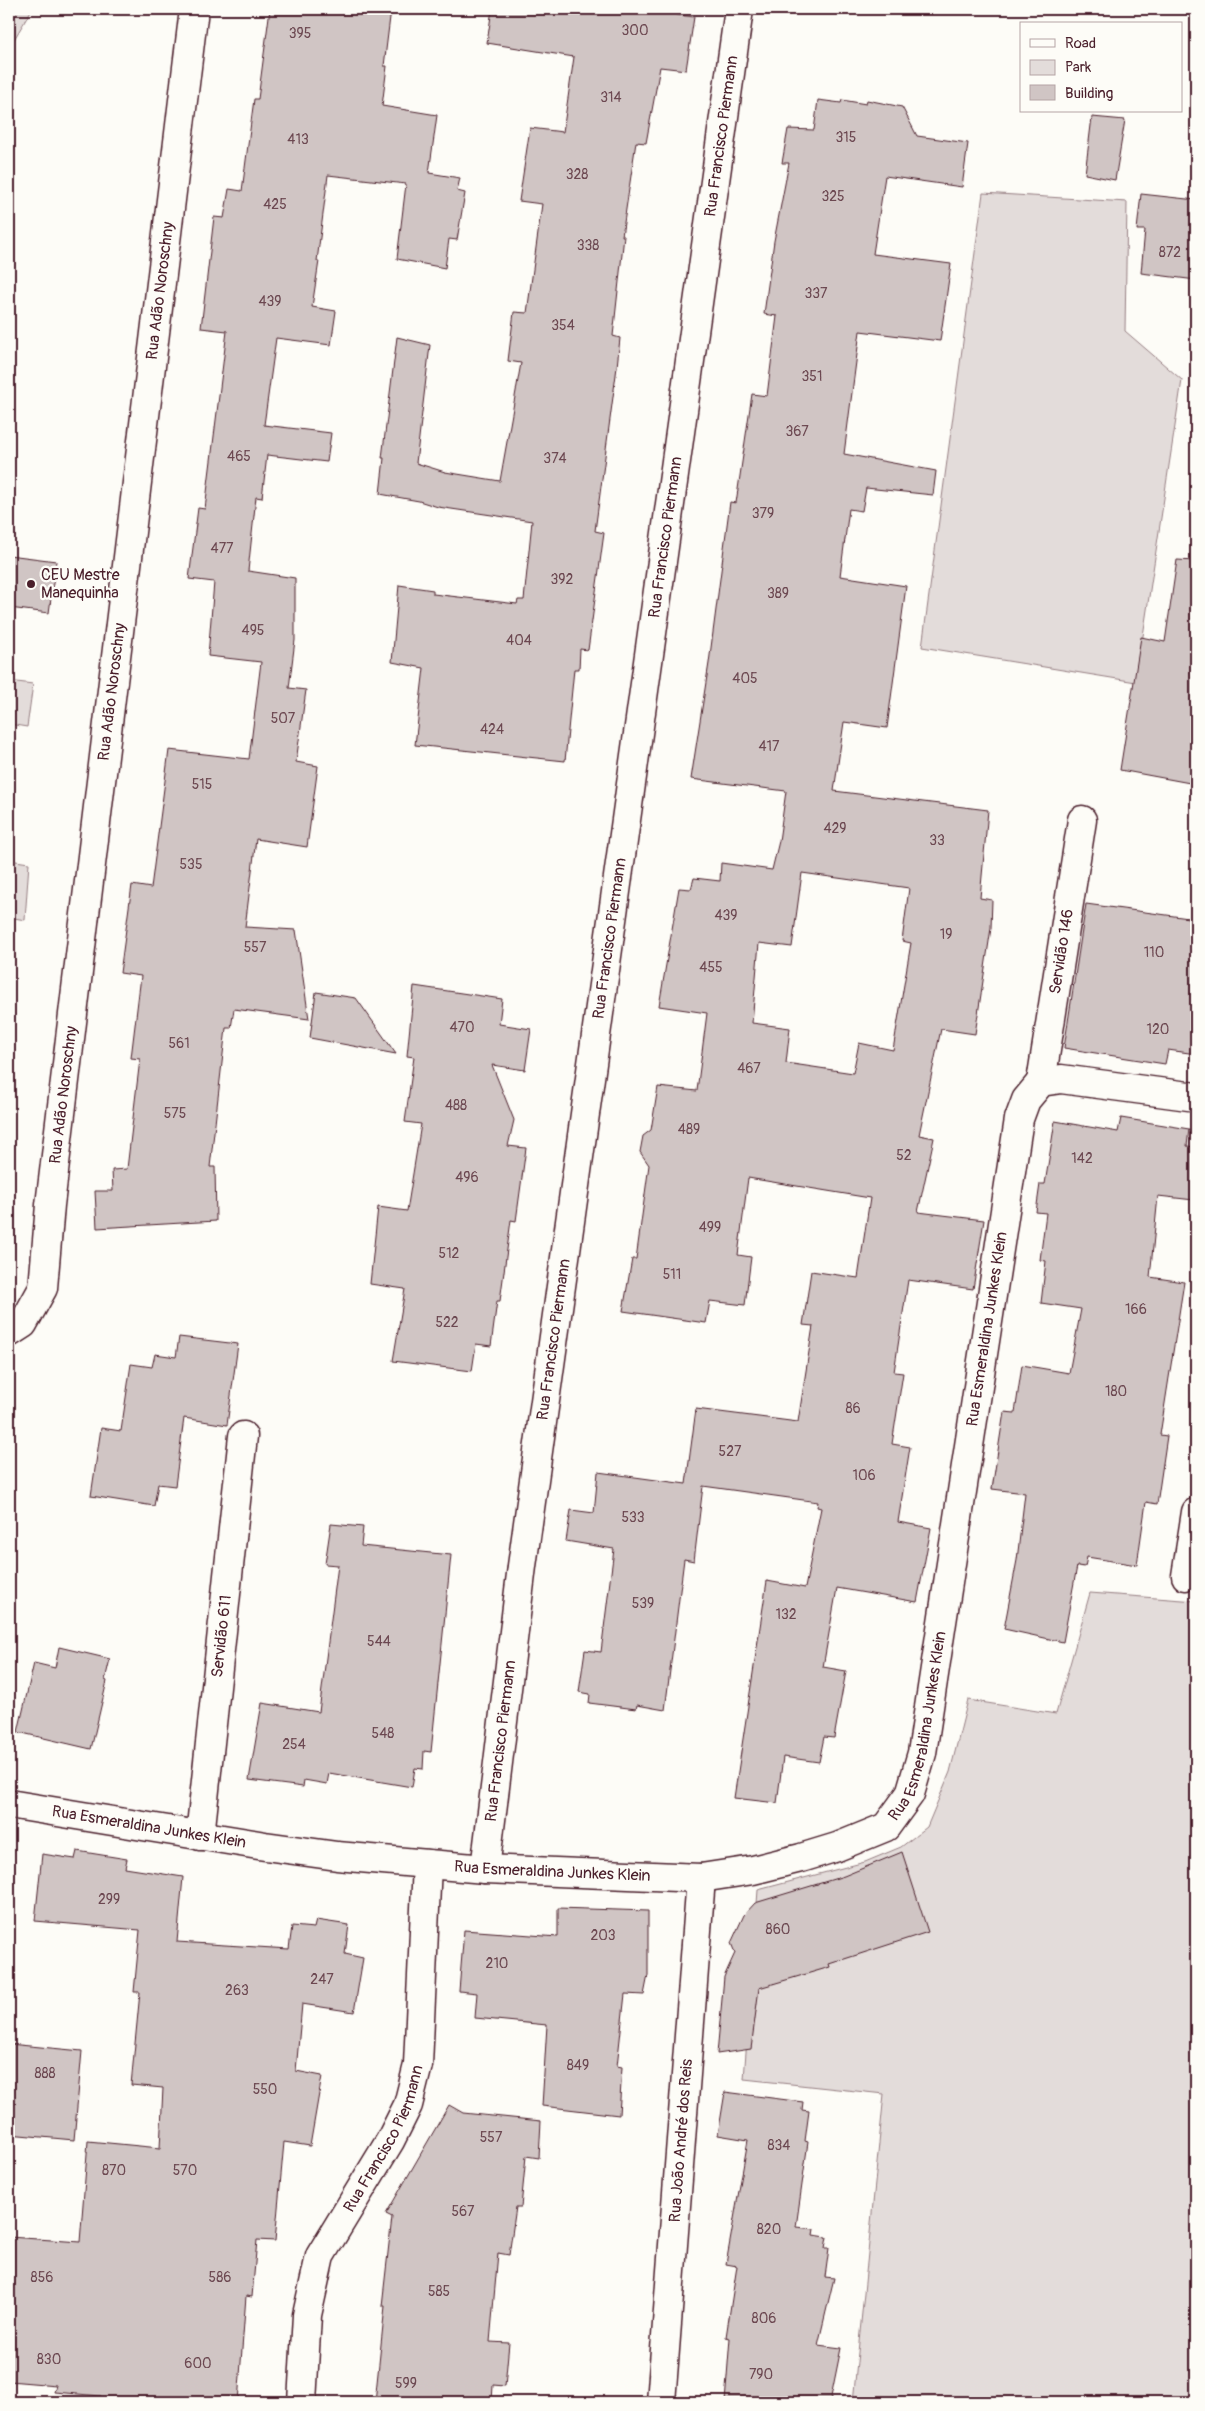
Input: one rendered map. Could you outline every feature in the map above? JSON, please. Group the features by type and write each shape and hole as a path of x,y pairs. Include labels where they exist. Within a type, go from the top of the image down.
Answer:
{"street":[{"name":"Rua Adão Noroschny","path":"9,1333 24,1324 43,1288 50,1206 194,9"},
{"name":"Rua Francisco Piermann","path":"485,1869 522,1566 739,9"},
{"name":"Servidão 146","path":"1041,1082 1082,820"},
{"path":"1041,1082 1061,1078 1196,1097"},
{"name":"Rua Esmeraldina Junkes Klein","path":"9,1804 200,1836 328,1854 485,1869 701,1878 753,1870 801,1858 886,1827 910,1794 922,1753 1019,1119 1026,1100 1041,1082"},
{"name":"Servidão 611","path":"200,1836 244,1436"},
{"path":"1186,1576 1196,1512"},
{"name":"Rua Francisco Piermann","path":"302,2402 307,2315 320,2256 393,2134 408,2105 418,2065 427,1864"},
{"name":"Rua João André dos Reis","path":"661,2402 701,1878"}],"green space":[{"path":"9,9 32,9 9,48"},
{"path":"983,193 1127,202 1125,331 1182,380 1136,682 922,647"},
{"path":"9,681 33,684 27,727 9,724"},
{"path":"9,860 29,863 25,920 9,917"},
{"path":"1090,1593 1196,1601 1196,2402 853,2402 884,2094 744,2079 758,1890 865,1862 901,1847 927,1827 950,1772 968,1700 1056,1714"}],"building":[{"path":"270,9 391,9 384,66 387,66 382,106 437,115 429,173 460,178 457,191 465,193 457,240 449,239 445,268 397,259 406,184 328,175 312,307 336,311 331,345 276,338 264,425 331,433 327,462 267,455 262,498 256,497 248,571 295,578 295,640 289,688 306,690 296,762 318,766 307,847 256,839 245,927 296,930 309,1019 234,1009 231,1028 226,1028 210,1167 215,1167 216,1221 97,1228 95,1191 113,1191 112,1170 127,1169 140,1059 131,1058 141,976 120,973 132,885 151,888 169,750 249,759 261,662 208,656 214,582 189,579 198,508 205,509 227,331 201,328 214,217 224,218 229,189 242,191 254,99 258,99"},
{"path":"492,9 632,9 694,17 686,70 660,67 646,143 636,142 622,236 624,236 613,336 620,338 617,367 595,531 604,533 588,650 580,649 579,669 574,669 565,761 415,745 424,668 392,662 399,585 433,590 433,594 517,604 518,600 524,600 532,521 438,507 419,501 380,494 384,458 382,458 397,337 430,345 416,463 445,472 500,481 521,363 508,361 514,312 527,313 542,204 519,201 530,128 563,132 574,57 487,43"},
{"path":"818,100 841,103 842,100 866,104 867,100 902,107 917,136 968,143 962,187 885,176 873,254 951,264 940,341 860,331 844,454 936,471 933,495 866,488 862,511 849,509 840,576 906,586 887,728 844,722 834,791 988,810 980,898 992,900 991,928 975,1034 941,1029 919,1135 934,1138 918,1212 984,1220 973,1289 908,1280 894,1372 903,1373 892,1444 910,1447 898,1522 931,1528 917,1602 837,1588 823,1667 846,1671 834,1738 824,1737 819,1762 783,1757 777,1803 734,1798 767,1581 805,1588 821,1508 817,1507 818,1502 703,1486 694,1561 684,1559 665,1710 637,1705 636,1709 589,1703 590,1694 579,1692 585,1650 601,1652 614,1549 566,1541 571,1510 594,1513 598,1472 686,1484 696,1409 798,1422 813,1326 803,1325 811,1271 858,1278 870,1198 748,1178 738,1255 751,1257 745,1305 710,1301 706,1323 623,1311 632,1259 636,1259 649,1165 640,1152 643,1136 651,1130 658,1087 697,1091 707,1013 659,1006 679,888 691,889 694,878 720,881 721,863 772,870 779,841 786,791 691,779 709,663 730,502 736,503 752,394 767,396 777,316 764,314 774,241 789,163 782,163 788,129 814,130","holes":["802,873 909,888 902,941 911,943 893,1050 859,1043 853,1073 786,1063 790,1028 752,1023 759,943 792,947"]},
{"path":"1092,117 1125,120 1115,180 1085,174"},
{"path":"1141,194 1196,200 1196,280 1141,273 1145,230 1137,230"},
{"name":"CEU Mestre Manequinha","path":"9,555 56,561 49,613 9,608"},
{"path":"1177,560 1196,561 1196,781 1190,780 1190,783 1120,770 1141,637 1165,642"},
{"path":"1086,904 1196,919 1196,1054 1168,1050 1165,1064 1064,1048"},
{"path":"414,986 502,999 499,1024 531,1029 525,1070 492,1065 514,1120 508,1146 526,1148 516,1221 511,1220 500,1301 497,1301 491,1346 476,1344 472,1371 393,1361 405,1289 370,1284 378,1207 407,1211 421,1124 405,1122 414,1057 407,1056"},
{"path":"316,992 356,998 396,1054 310,1038"},
{"path":"1121,1118 1189,1129 1187,1146 1196,1147 1196,1184 1194,1200 1158,1196 1150,1277 1184,1282 1160,1435 1167,1436 1157,1504 1146,1502 1137,1565 1087,1557 1085,1567 1077,1566 1063,1642 1004,1629 1017,1560 1025,1493 992,1489 1004,1412 1015,1413 1022,1365 1069,1373 1081,1309 1041,1303 1046,1261 1040,1260 1046,1213 1036,1212 1040,1184 1045,1184 1055,1121 1118,1132"},
{"path":"179,1337 238,1344 227,1425 184,1418 175,1486 158,1484 154,1506 91,1496 101,1428 121,1431 131,1364 152,1367 155,1354 176,1357"},
{"path":"331,1524 363,1527 361,1546 451,1555 431,1752 424,1751 423,1769 415,1768 412,1787 329,1773 327,1784 304,1780 303,1787 249,1780 262,1703 319,1712 338,1565 325,1564"},
{"path":"59,1647 110,1659 105,1680 107,1681 91,1749 18,1732 34,1663 55,1668"},
{"path":"77,1851 127,1859 125,1868 183,1877 177,1942 289,1949 292,1926 314,1928 316,1920 349,1925 345,1954 363,1958 354,2012 302,2004 296,2071 322,2076 310,2146 284,2142 275,2241 257,2240 252,2297 246,2296 238,2402 101,2402 101,2396 54,2392 56,2385 9,2381 9,2237 80,2242 88,2141 160,2148 163,2088 131,2085 140,1992 134,1992 140,1930 35,1921 42,1854 75,1859"},
{"path":"902,1852 928,1932 829,1964 830,1967 759,1988 751,2049 717,2054 724,1977 735,1953 731,1943 744,1915 755,1903 844,1876"},
{"path":"558,1908 648,1911 648,1975 644,1995 625,1994 617,2066 622,2067 619,2115 542,2106 547,2025 475,2018 477,1993 459,1991 464,1930 558,1937"},
{"path":"9,2044 82,2051 74,2140 9,2134"},
{"path":"725,2092 803,2102 802,2110 809,2111 805,2141 808,2142 796,2227 814,2229 813,2235 827,2237 825,2248 829,2248 825,2277 834,2278 818,2345 841,2348 830,2402 725,2402 730,2338 726,2337 737,2266 726,2264 748,2140 718,2135"},
{"path":"449,2105 463,2113 541,2121 539,2158 526,2156 521,2207 516,2207 509,2255 498,2253 490,2342 509,2343 505,2386 493,2385 492,2402 375,2402 385,2306 382,2306 392,2217 386,2214"}],"place":[{"name":"CEU Mestre Manequinha","path":"31,584"}]}
